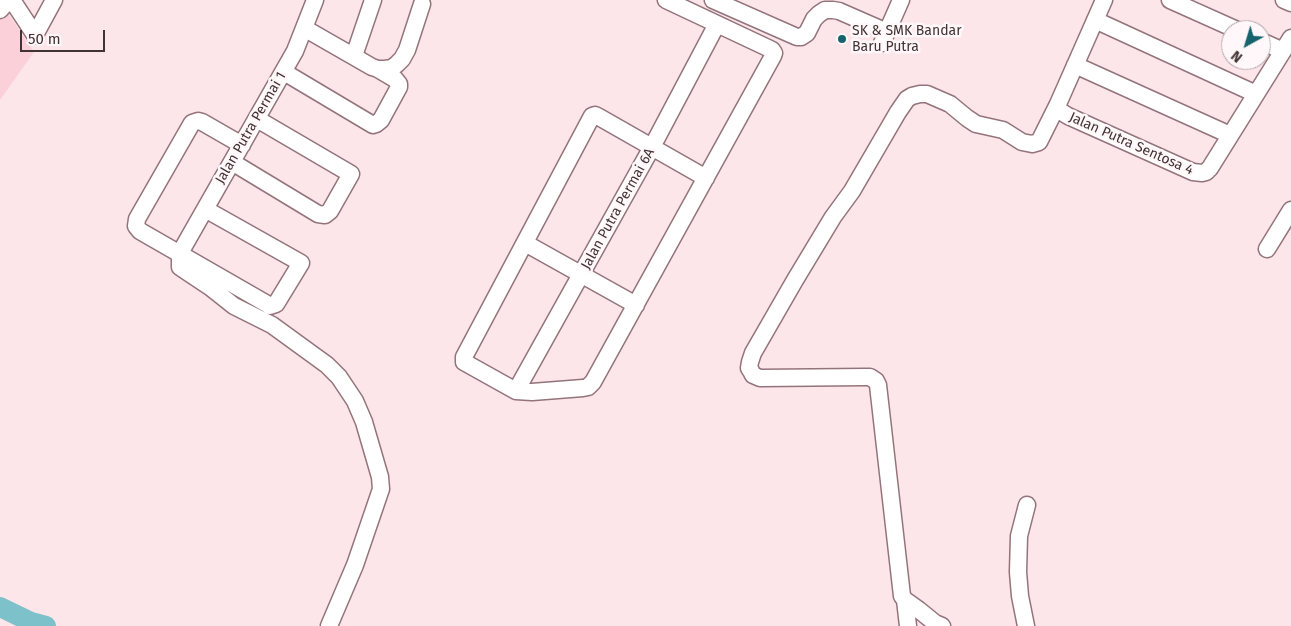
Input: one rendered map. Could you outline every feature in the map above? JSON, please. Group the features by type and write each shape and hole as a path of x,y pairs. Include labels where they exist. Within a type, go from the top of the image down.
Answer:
{"street":[{"path":"0,10 10,0 35,35 54,0"},
{"name":"Jalan Putra Permai 1","path":"180,253 284,72 295,51 315,0"},
{"path":"354,56 373,0"},
{"path":"666,0 772,50 774,53 772,59 636,305 591,385 575,389 532,392 516,391 466,365 463,360 464,357 592,116 598,117 706,178"},
{"path":"713,0 798,37 807,33 814,19 819,14 825,10 832,10 839,11 884,38 901,0"},
{"path":"942,626 934,623 902,596 878,385 876,381 866,376 760,378 750,371 750,362 753,353 795,280 833,217 852,192 907,99 920,94 927,94 950,104 976,124 1003,130 1022,142 1032,144 1039,142 1104,0"},
{"path":"1170,0 1221,23"},
{"path":"1284,0 1291,3"},
{"path":"382,69 392,68 402,59 422,4"},
{"path":"1095,20 1256,94"},
{"name":"Jalan Putra Permai 6A","path":"516,391 582,275 717,24"},
{"path":"284,72 373,125 381,120 399,87 395,79 382,69 354,56 304,28"},
{"path":"1075,65 1230,135 1287,44 1271,42"},
{"name":"Jalan Putra Sentosa 4","path":"1058,104 1060,111 1068,116 1198,174 1206,172 1210,168 1230,135"},
{"path":"232,162 322,215 330,211 351,174 257,119"},
{"path":"206,208 301,263 278,302 270,306 140,231 136,226 136,222 192,123 198,122 242,145"},
{"path":"1267,249 1291,210"},
{"path":"524,243 636,305"},
{"path":"180,253 180,267 234,306 272,325 327,365 339,377 355,401 364,422 380,477 381,489 356,565 329,626"},
{"path":"1026,626 1020,596 1018,572 1020,536 1027,505"},
{"path":"905,600 908,626"}],"shaded area":[{"path":"0,1 34,52 0,100"}],"waterway":[{"path":"0,607 31,622 46,626"}],"place":[{"name":"SK & SMK Bandar Baru Putra","path":"842,39"}]}
